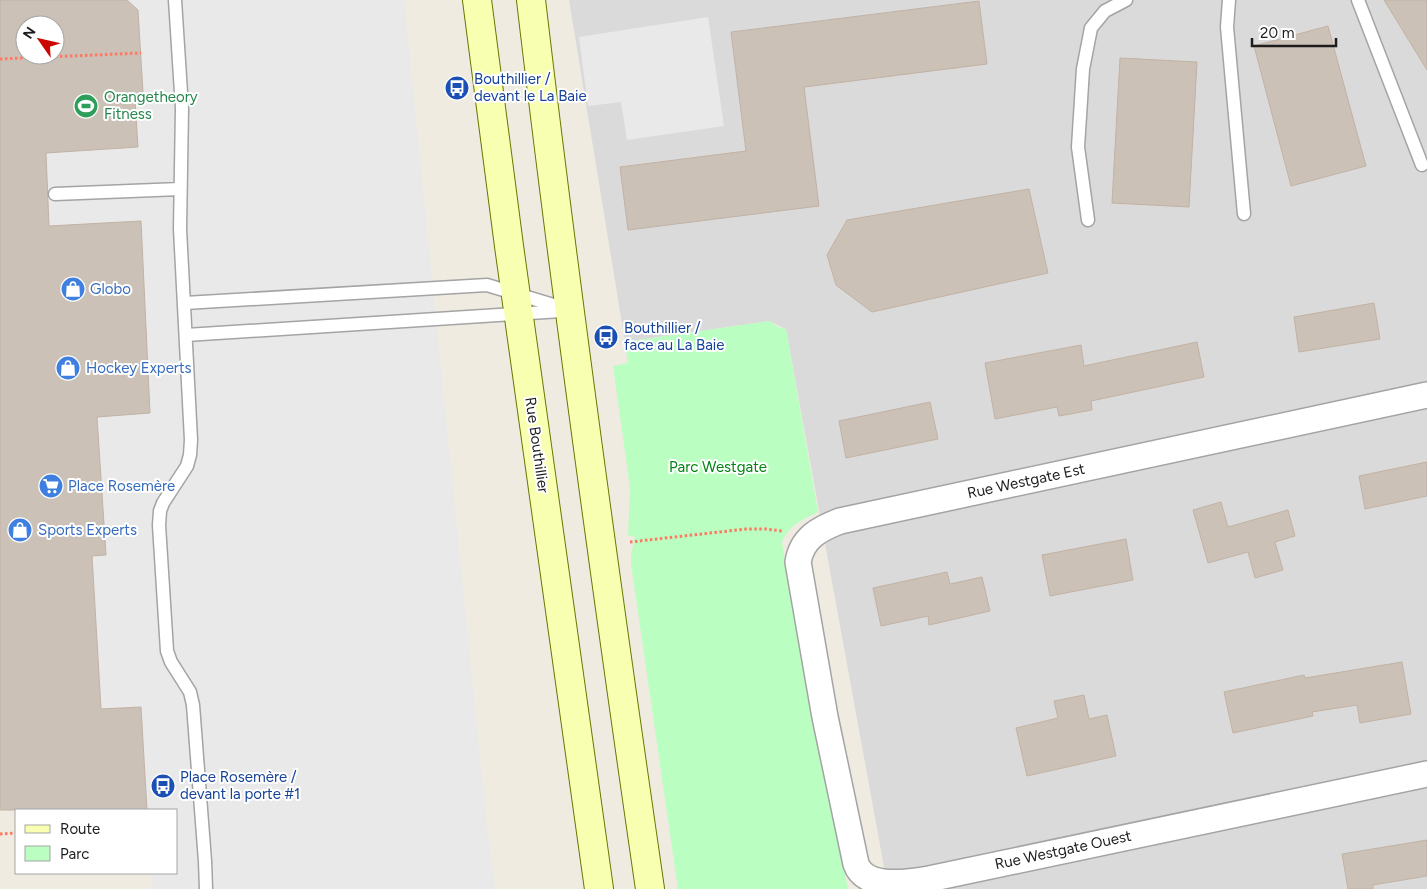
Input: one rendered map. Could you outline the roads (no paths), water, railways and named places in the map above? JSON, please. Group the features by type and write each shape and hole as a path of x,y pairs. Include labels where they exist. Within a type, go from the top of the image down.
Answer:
{"street":[{"name":"Rue Bouthillier","path":"477,0 517,303 599,889"},
{"path":"531,0 553,190 602,558 650,889"},
{"name":"Rue Westgate Est","path":"825,717 798,562 799,554 806,540 828,525 849,518 1427,395"},
{"name":"Rue Westgate Ouest","path":"825,717 858,870 860,875 868,881 883,884 929,879 1427,774"}],"lane":[{"path":"175,0 182,108 180,229 185,302 190,455 187,466 163,503 159,525 167,651 171,662 190,692 196,721 206,889"},
{"path":"1088,220 1078,147 1083,69 1091,28 1106,11 1126,0"},
{"path":"1228,0 1226,27 1244,214"},
{"path":"1358,0 1422,165"},
{"path":"56,194 180,189"},
{"path":"185,302 487,285 517,303 570,310"},
{"path":"186,335 517,303 570,310"}],"place":[{"name":"Bouthillier / devant le La Baie","path":"457,88"},
{"name":"Orangetheory Fitness","path":"86,106"},
{"name":"Globo","path":"73,289"},
{"name":"Bouthillier / face au La Baie","path":"606,337"},
{"name":"Hockey Experts","path":"68,368"},
{"name":"Place Rosemère","path":"51,486"},
{"name":"Sports Experts","path":"20,530"},
{"name":"Place Rosemère / devant la porte #1","path":"163,786"}],"park label":[{"name":"Parc Westgate","path":"718,467"}]}
